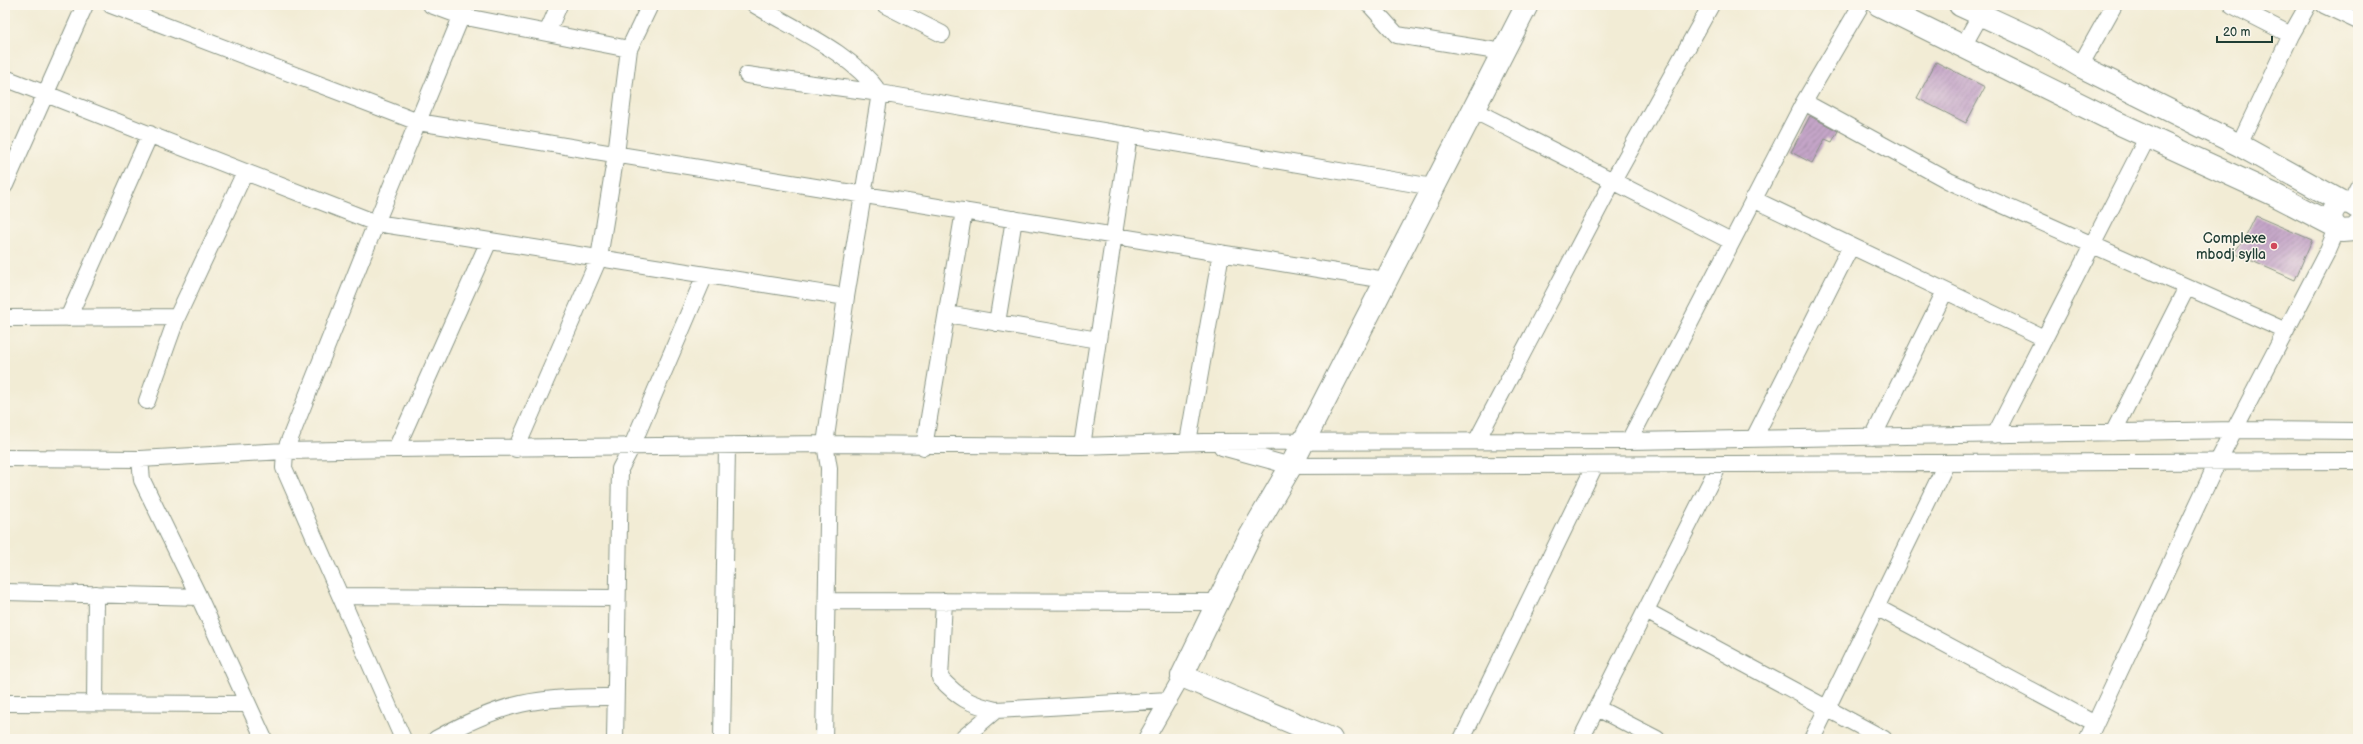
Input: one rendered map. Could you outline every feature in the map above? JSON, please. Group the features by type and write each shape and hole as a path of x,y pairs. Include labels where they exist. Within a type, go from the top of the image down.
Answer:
{"street":[{"path":"5,185 85,5"},
{"path":"111,5 418,122 1385,280"},
{"path":"431,5 464,11 547,33 629,49"},
{"path":"547,33 559,5"},
{"path":"516,449 599,258 616,154 629,49 650,5"},
{"path":"756,5 854,64 868,77 880,93 846,297 825,444 829,468 828,601 824,739"},
{"path":"885,5 942,34"},
{"path":"1370,5 1397,35 1502,52"},
{"path":"1146,739 1182,676 1220,602 1250,538 1291,466 1527,5"},
{"path":"1477,440 1613,181 1711,5"},
{"path":"1628,441 1804,102 1861,5"},
{"path":"1879,5 2118,123 2346,230"},
{"path":"1960,5 1984,10 2080,66 2352,200"},
{"path":"2080,66 2114,5"},
{"path":"2234,5 2291,35"},
{"path":"2239,144 2291,35 2308,5"},
{"path":"2324,5 2358,22"},
{"path":"1963,46 1984,10"},
{"path":"403,739 284,468 285,451 376,223 464,11"},
{"path":"747,75 880,93 1433,187"},
{"path":"5,78 376,223 846,297"},
{"path":"2118,123 2140,95"},
{"path":"1804,102 1949,181 2286,331"},
{"path":"1473,110 1731,241"},
{"path":"68,318 150,134"},
{"path":"1082,446 1129,135"},
{"path":"1995,435 2148,136"},
{"path":"147,401 177,317 245,172"},
{"path":"1753,199 2044,338"},
{"path":"2346,230 2332,211 2352,200"},
{"path":"924,447 964,211"},
{"path":"997,323 1014,220"},
{"path":"2088,739 2217,463 2286,331 2346,230"},
{"path":"396,449 489,241"},
{"path":"1754,438 1851,246"},
{"path":"1196,442 1221,253"},
{"path":"615,739 616,598 620,469 631,448 705,275"},
{"path":"2114,433 2187,288"},
{"path":"1873,437 1945,291"},
{"path":"947,314 1098,340"},
{"path":"5,318 177,317"},
{"path":"5,458 140,460 285,451 727,447 825,444 924,447 1082,446 1196,442 1477,440 1628,441 2234,430 2358,431"},
{"path":"1196,442 1291,466 2217,463 2358,461"},
{"path":"722,739 727,447"},
{"path":"140,460 142,480 199,597 264,739"},
{"path":"1812,739 1946,464"},
{"path":"1462,739 1594,465"},
{"path":"1581,739 1598,708 1719,465"},
{"path":"5,592 199,597"},
{"path":"95,703 96,594"},
{"path":"341,596 616,598"},
{"path":"828,601 1220,602"},
{"path":"944,601 940,678 956,695 974,705 996,710 1169,700"},
{"path":"1876,607 2095,724"},
{"path":"1646,611 1884,739"},
{"path":"1182,676 1331,739"},
{"path":"436,739 471,720 501,708 536,699 575,696 615,697"},
{"path":"5,703 247,704"},
{"path":"1598,708 1657,739"},
{"path":"962,739 996,710"}],"building":[{"path":"1936,62 1985,87 1966,123 1917,98"},
{"path":"1810,116 1838,131 1832,142 1825,139 1812,163 1791,152"},
{"name":"Complexe mbodj sylla","path":"2256,216 2312,240 2295,280 2234,253 2246,236"}],"place":[{"name":"Complexe mbodj sylla","path":"2274,246"}]}
